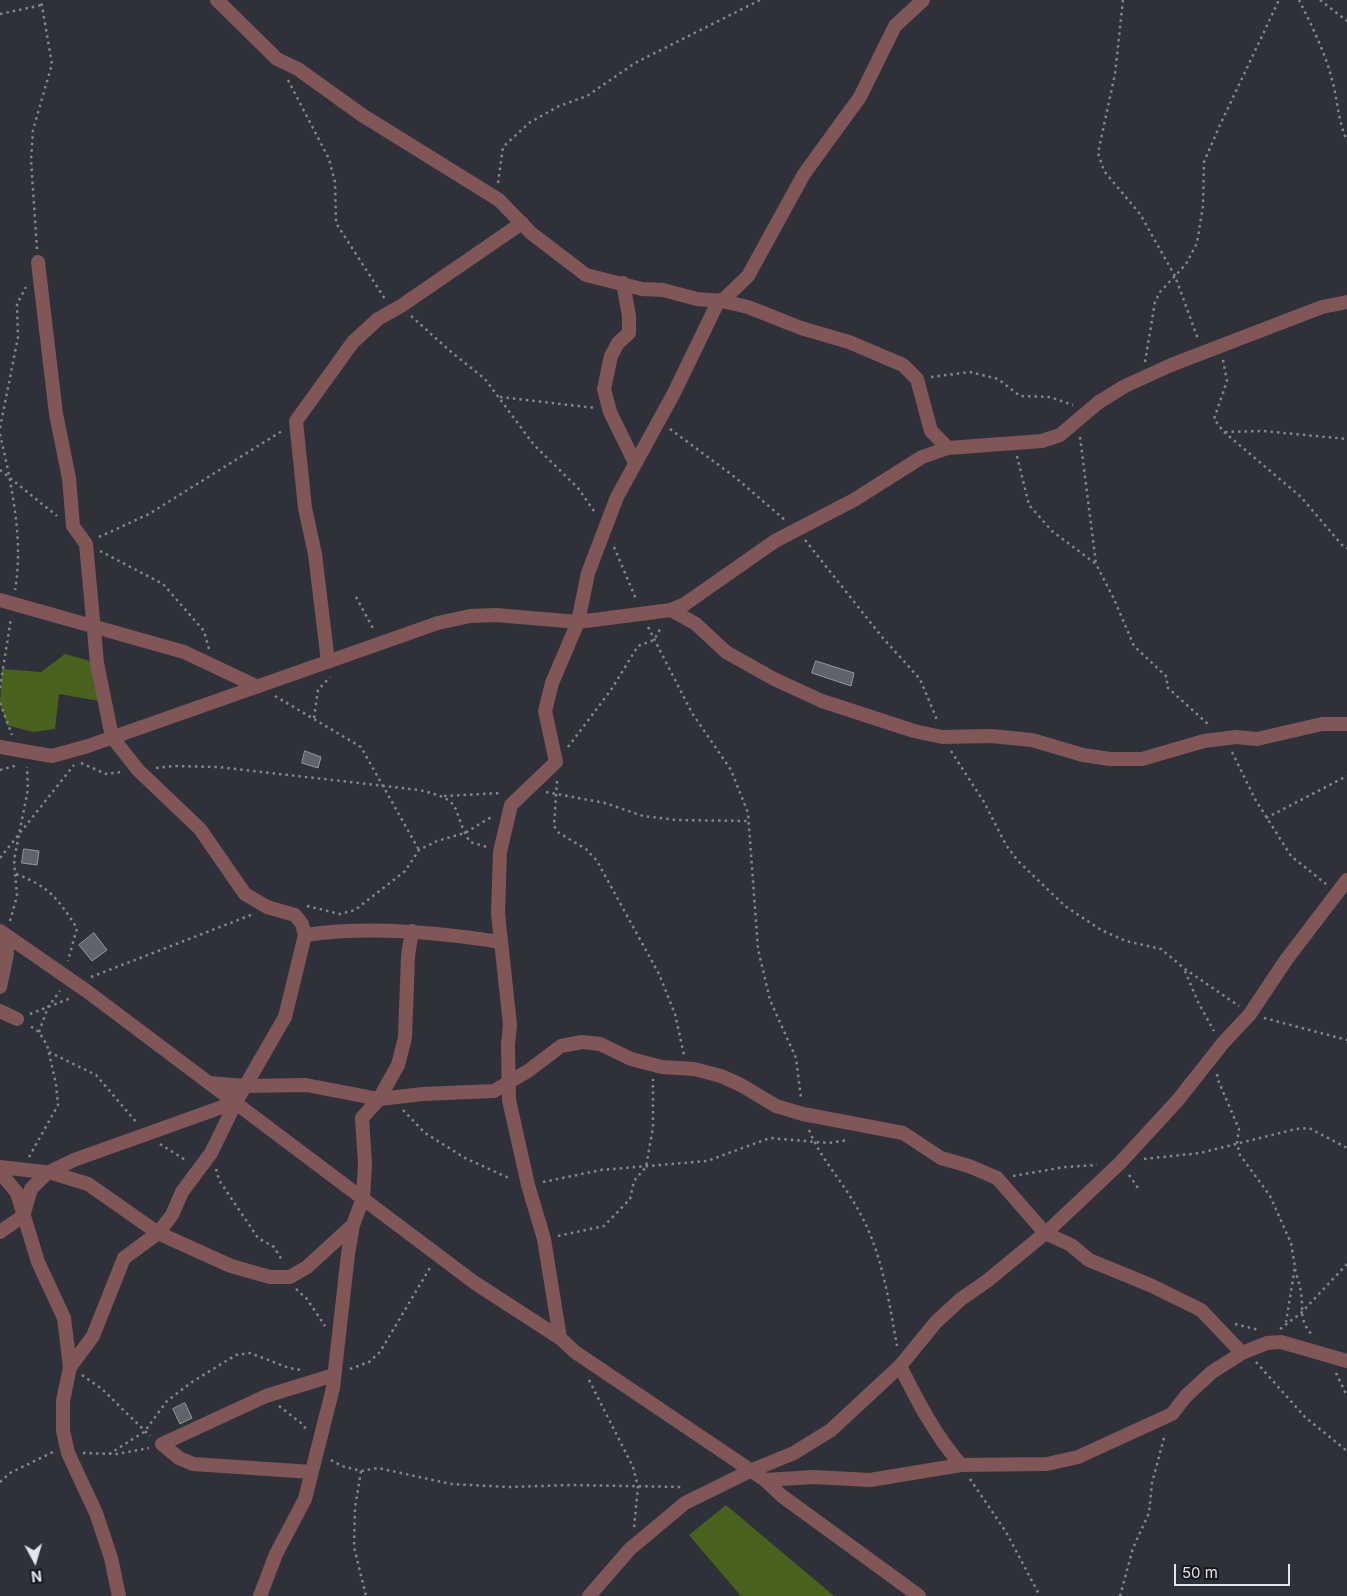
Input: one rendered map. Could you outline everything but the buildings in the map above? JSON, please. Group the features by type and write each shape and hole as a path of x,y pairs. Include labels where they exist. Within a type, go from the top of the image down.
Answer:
{"street":[{"path":"217,0 277,59 298,69 362,114 499,200 522,223 579,272 642,289 663,290 697,299 721,300 748,307 802,328 830,335 888,357 903,365 917,379 931,430 948,448"},
{"path":"560,1338 544,1239 528,1185 509,1100 508,1044 510,1025 498,913 500,852 511,805 556,762 546,711 552,683 578,622 588,573 617,497 721,300 748,276 804,174 860,97 895,26 923,0"},
{"path":"328,662 315,554 307,523 296,421 353,342 378,319 522,223"},
{"path":"38,262 56,414 69,478 73,526 86,544 97,662 112,737 138,770 200,829 245,894 267,907 295,915 302,924 305,935 285,1017 236,1102 211,1154 182,1192 172,1216 158,1233 124,1258 93,1336 70,1367"},
{"path":"623,283 630,316 630,333 618,343 611,356 604,390 610,412 635,463"},
{"path":"0,747 52,756 112,737 381,642 438,623 470,616 578,622 641,612 669,610 685,604 741,563 796,529 854,500 922,457 948,448 1042,441 1060,435 1093,406 1142,378 1322,307 1347,302"},
{"path":"7,602 184,652 256,686"},
{"path":"669,610 696,624 726,652 774,679 822,701 914,731 942,737 991,736 1032,740 1083,755 1110,759 1142,759 1204,741 1257,739 1322,724 1347,724"},
{"path":"588,1596 630,1549 685,1503 750,1471 794,1453 831,1430 900,1366 936,1322 961,1299 987,1281 1045,1233 1120,1163 1178,1100 1216,1052 1250,1014 1347,880"},
{"path":"305,935 378,929 412,931 501,942"},
{"path":"260,1596 276,1554 305,1499 319,1446 334,1375 353,1225 363,1198 365,1164 362,1118 379,1099 398,1065 405,1038 408,956 412,931"},
{"path":"3,933 88,992 474,1283 560,1338 574,1352 765,1480 782,1496 918,1596"},
{"path":"0,987 7,954 3,933"},
{"path":"0,1011 17,1019"},
{"path":"210,1083 245,1086 306,1085 379,1099 423,1094 494,1091 510,1083 561,1046 570,1043 600,1044 631,1059 652,1065 687,1068 721,1076 741,1085 776,1106 803,1114 903,1133 941,1158 969,1166 997,1178 1045,1233 1071,1245 1089,1260 1150,1285 1201,1310 1242,1353"},
{"path":"0,1232 23,1216 31,1189 47,1173 74,1160 236,1102"},
{"path":"0,1167 47,1173 88,1184 158,1233 231,1266 270,1277 290,1277 308,1266 353,1225"},
{"path":"0,1172 17,1193 38,1262 64,1318 70,1367 63,1401 63,1431 68,1453 96,1513 111,1558 119,1596"},
{"path":"765,1480 813,1477 870,1480 961,1465 1047,1464 1062,1461 1086,1454 1172,1414 1186,1396 1212,1372 1242,1353 1278,1338 1330,1358 1347,1361"},
{"path":"900,1366 922,1410 944,1446 961,1465"},
{"path":"312,1472 193,1464 179,1458 162,1444 266,1396 334,1375"}],"path":[{"path":"0,428 18,337 17,304 38,262 31,160 32,130 52,64 41,0"},
{"path":"499,200 498,177 503,147 529,123 559,106 587,96 635,63 760,0"},
{"path":"1123,0 1115,74 1098,153 1104,171 1140,214 1175,276 1202,353"},
{"path":"1142,378 1155,302 1160,292 1186,264 1197,243 1204,206 1204,162 1219,126 1280,0"},
{"path":"1299,0 1332,76 1339,124 1347,141"},
{"path":"1320,0 1347,21"},
{"path":"0,14 42,5"},
{"path":"277,59 329,159 335,182 336,223 397,308 486,379 534,445 578,488 606,528 654,640 692,713 731,770 748,813 758,948 770,1000 796,1058 803,1114 813,1140 817,1149 854,1202 878,1252 900,1366"},
{"path":"1220,346 1227,381 1214,419 1224,432 1301,497 1342,545 1347,548"},
{"path":"917,379 970,372 998,379 1020,396 1050,397 1081,408 1093,406"},
{"path":"500,396 554,402 610,412"},
{"path":"1079,418 1080,446 1096,564 1114,599 1134,646 1166,677 1167,687 1224,739 1266,818 1291,856 1336,893"},
{"path":"659,420 736,478 796,529 882,637 920,679 942,737 984,802 1006,845 1031,874 1065,906 1101,930 1126,941 1161,949 1185,969 1250,1014 1347,1040"},
{"path":"86,544 149,514 296,421"},
{"path":"1224,432 1263,431 1347,439"},
{"path":"0,434 10,478 19,566 7,602 0,688"},
{"path":"1014,443 1029,506 1052,532 1096,564"},
{"path":"0,470 45,508 73,526"},
{"path":"86,544 163,584 204,631 214,665"},
{"path":"356,597 381,642"},
{"path":"669,610 654,640 638,646 611,690 556,762 558,793 554,826 559,832 586,849 597,861 659,974 675,1014 687,1068"},
{"path":"314,718 318,690 332,676"},
{"path":"256,686 361,747 419,850"},
{"path":"0,703 7,725 26,763 28,789 14,860 17,896 3,933"},
{"path":"52,756 77,762 106,774 173,766 220,768 419,790 442,796 524,791 558,793 606,803 643,816 676,820 749,821"},
{"path":"0,858 18,832 77,762"},
{"path":"1266,818 1347,776"},
{"path":"442,796 455,805 470,842 500,852"},
{"path":"16,874 40,884 61,904 76,928 60,990 48,1007 39,1032"},
{"path":"1185,969 1198,1002 1215,1034 1218,1080 1239,1129 1237,1143 1240,1155 1246,1166 1270,1196 1291,1243 1301,1294 1303,1324 1314,1338"},
{"path":"17,1019 88,992"},
{"path":"17,1019 39,1032 49,1052 58,1105 23,1170"},
{"path":"49,1052 96,1075 147,1135 176,1156 215,1168 219,1180 258,1238 274,1247 290,1277 291,1284 307,1299 337,1343"},
{"path":"544,1239 604,1226 630,1199 634,1181 646,1167 652,1128 652,1065"},
{"path":"379,1099 405,1111 425,1133 465,1158 491,1171 528,1185 601,1170 707,1161 770,1138 813,1140 828,1143 849,1140"},
{"path":"997,1178 1065,1167 1120,1163 1200,1153 1296,1129 1309,1128 1347,1148"},
{"path":"334,1375 369,1362 380,1352 438,1254"},
{"path":"1286,1322 1301,1313 1347,1264"},
{"path":"1233,1324 1278,1338 1286,1322 1295,1267"},
{"path":"109,1454 144,1432 168,1401 192,1382 236,1356 250,1353 289,1368 307,1371"},
{"path":"1242,1353 1250,1356 1262,1367 1305,1417 1347,1451"},
{"path":"1330,1358 1347,1396"},
{"path":"70,1367 102,1388 144,1432 162,1444"},
{"path":"588,1377 633,1467 638,1488 630,1549"},
{"path":"266,1396 301,1423 329,1458 342,1466 361,1471 378,1468 450,1484 509,1487 572,1485 638,1488 686,1487"},
{"path":"1120,1596 1133,1548 1150,1512 1152,1483 1161,1445 1172,1414"},
{"path":"0,1482 10,1473 53,1452 109,1454 137,1452 162,1444"},
{"path":"961,1465 1006,1532 1040,1596"},
{"path":"361,1471 355,1508 354,1547 366,1596"}],"green space":[{"path":"65,654 97,663 105,702 59,694 55,729 33,732 7,725 0,703 2,669 41,672"},
{"path":"726,1505 834,1596 741,1596 689,1535"}]}
